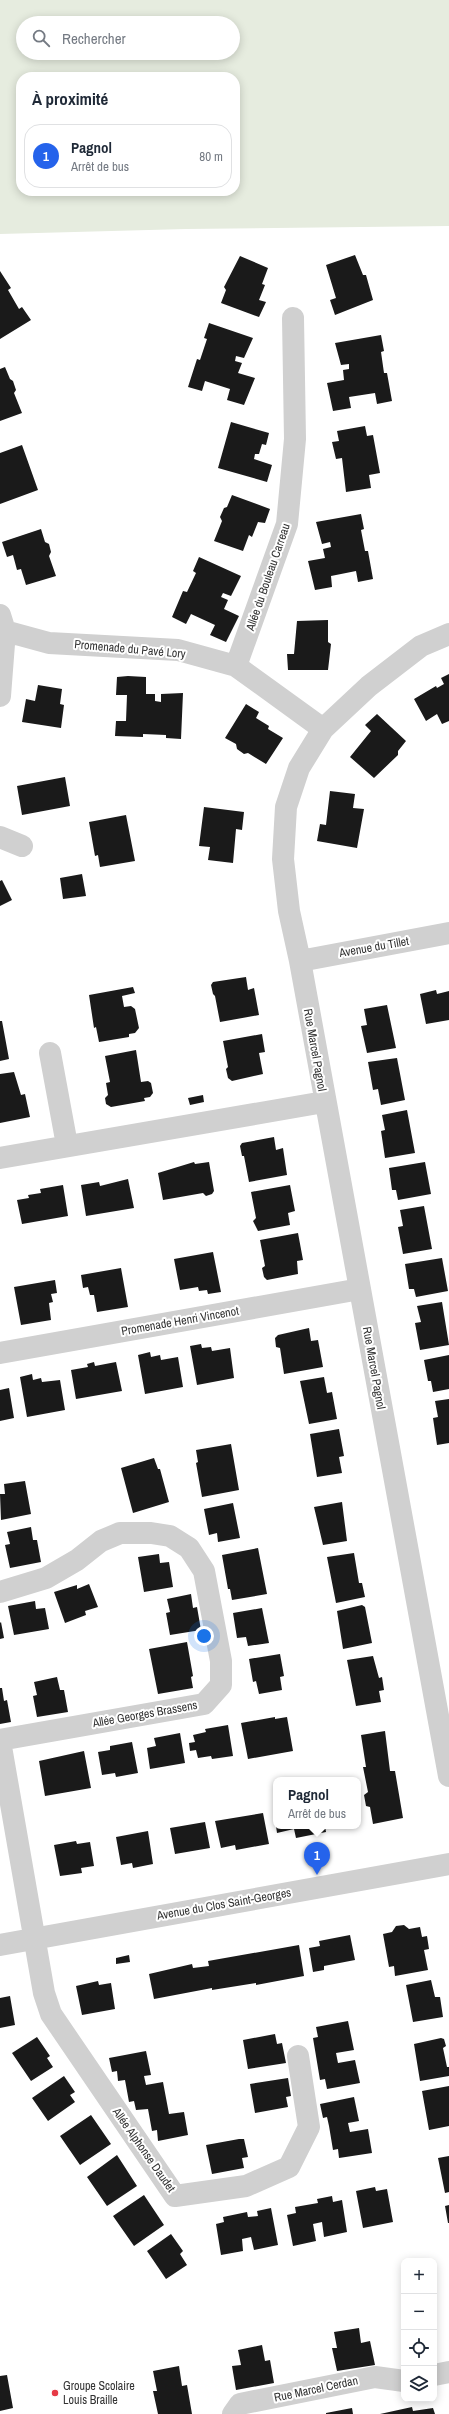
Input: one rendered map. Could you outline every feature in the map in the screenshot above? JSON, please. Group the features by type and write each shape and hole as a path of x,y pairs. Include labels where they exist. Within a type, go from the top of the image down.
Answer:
{"street":[{"name":"Allée du Bouleau Carreau","path":"236,666 288,524 295,439 292,318"},
{"name":"Promenade du Pavé Lory","path":"2,623 48,643 178,650 236,666 323,729"},
{"path":"0,696 2,623"},
{"name":"Rue Marcel Pagnol","path":"449,634 415,651 369,686 323,729 299,768 286,807 283,859 289,911 300,961 324,1102 360,1288 449,1776"},
{"path":"0,836 22,846"},
{"name":"Avenue du Tillet","path":"300,961 449,933"},
{"path":"50,1053 67,1145"},
{"path":"0,1158 67,1145 324,1102"},
{"name":"Promenade Henri Vincenot","path":"0,1353 360,1288"},
{"name":"Allée Georges Brassens","path":"0,1592 46,1578 77,1560 101,1541 120,1533 151,1533 170,1536 189,1548 204,1571 221,1662 221,1685 204,1704 0,1741 35,1938"},
{"name":"Avenue du Clos Saint-Georges","path":"0,1945 449,1864"},
{"name":"Allée Alphonse Daudet","path":"35,1938 44,1993 51,2014 175,2196 246,2186 289,2167 310,2127 298,2056"},
{"path":"437,2374 449,2372"},
{"name":"Rue Marcel Cerdan","path":"233,2414 240,2404 375,2377 401,2381"}],"shaded area":[{"path":"0,0 449,0 449,226 186,229 0,234"}],"building":[{"path":"355,255 363,275 366,275 373,300 335,315 330,300 336,298 326,265"},
{"path":"240,256 268,268 262,284 265,285 259,300 266,302 259,317 221,303 226,290 224,287"},
{"path":"0,271 11,288 8,290 19,309 22,307 31,320 0,339"},
{"path":"209,323 253,338 244,358 236,356 235,361 242,363 238,373 255,378 244,405 227,400 230,389 205,381 202,391 188,387 197,359 200,360 207,339 204,338"},
{"path":"381,335 384,351 381,352 384,373 387,373 392,401 377,404 375,393 349,397 351,408 333,411 327,383 344,380 343,370 349,369 349,364 341,365 335,343"},
{"path":"5,367 10,379 13,381 16,390 14,393 22,413 0,421 0,369"},
{"path":"231,422 269,433 266,445 262,444 259,454 255,454 254,459 272,465 267,482 218,468"},
{"path":"365,426 367,436 373,435 380,473 369,475 371,488 346,492 342,458 336,459 332,442 339,441 337,431"},
{"path":"22,445 38,490 0,504 0,453"},
{"path":"232,495 270,509 265,523 258,522 252,537 249,535 243,551 214,541 222,521 220,517 224,508 227,507"},
{"path":"361,514 364,529 361,530 365,551 368,551 373,579 358,582 356,571 331,576 332,587 315,590 308,561 325,558 323,549 331,547 330,542 322,544 316,522"},
{"path":"41,529 45,542 49,544 51,552 49,556 56,576 26,585 21,569 17,570 13,555 7,557 2,542"},
{"path":"199,557 241,576 231,596 223,593 221,597 228,600 224,609 239,616 226,642 210,635 215,625 191,614 186,624 172,617 183,591 187,592 196,573 193,571"},
{"path":"328,620 328,642 331,644 328,670 288,670 287,654 294,654 297,621"},
{"path":"449,674 449,721 442,724 437,714 426,721 414,699 436,686 437,688 444,684 441,678"},
{"path":"117,677 146,677 146,694 155,694 155,701 161,702 161,694 183,693 181,739 166,738 166,735 143,734 143,737 115,736 116,721 126,721 127,695 116,695"},
{"path":"38,685 62,689 60,704 64,705 61,728 22,722 26,699 35,701"},
{"path":"246,704 259,712 256,718 269,726 268,729 283,738 266,764 248,753 244,754 237,749 236,744 225,738"},
{"path":"377,714 406,741 398,751 398,755 374,778 350,757 371,731 365,725"},
{"path":"65,777 70,806 22,815 17,786"},
{"path":"330,791 355,794 353,808 364,809 357,848 317,841 320,824 326,825"},
{"path":"204,807 244,812 242,830 236,829 233,863 208,860 210,847 199,846"},
{"path":"126,815 135,861 100,867 98,855 95,856 89,822"},
{"path":"82,874 86,896 63,899 60,878"},
{"path":"2,880 12,900 0,906 0,881"},
{"path":"246,977 248,990 254,988 259,1015 220,1022 215,996 211,985 213,982"},
{"path":"133,987 135,993 122,996 124,1007 131,1006 135,1009 139,1028 135,1033 129,1034 129,1037 99,1042 96,1027 94,1028 89,995"},
{"path":"436,990 437,994 449,991 449,1020 426,1024 420,994"},
{"path":"387,1005 396,1048 367,1053 361,1026 367,1025 364,1009"},
{"path":"0,1021 2,1021 9,1059 0,1061"},
{"path":"262,1034 265,1052 259,1053 263,1074 232,1081 228,1078 226,1069 228,1067 223,1041"},
{"path":"136,1050 141,1082 148,1081 151,1083 153,1093 150,1097 144,1098 145,1101 111,1107 106,1104 105,1098 108,1095 106,1083 110,1082 105,1056"},
{"path":"397,1058 405,1100 381,1105 378,1089 373,1090 368,1062"},
{"path":"14,1072 21,1095 25,1094 30,1117 0,1123 0,1074"},
{"path":"203,1095 204,1102 190,1105 188,1098"},
{"path":"407,1110 415,1153 385,1158 381,1131 385,1130 382,1115"},
{"path":"274,1137 276,1150 283,1148 287,1175 249,1182 244,1156 242,1156 240,1146 242,1143"},
{"path":"194,1162 195,1164 209,1162 214,1191 212,1194 206,1196 203,1193 163,1200 158,1173"},
{"path":"425,1162 431,1194 398,1200 396,1190 392,1190 389,1168"},
{"path":"128,1179 134,1208 86,1216 81,1185 99,1182 100,1186"},
{"path":"63,1185 68,1216 22,1224 17,1200 29,1198 28,1195 41,1193 40,1189"},
{"path":"290,1185 295,1211 288,1213 290,1225 258,1231 253,1221 256,1218 251,1192"},
{"path":"424,1206 432,1249 403,1254 398,1227 403,1226 400,1210"},
{"path":"298,1233 303,1260 297,1261 298,1274 267,1280 264,1277 262,1268 265,1266 260,1240"},
{"path":"213,1252 221,1292 208,1294 207,1290 199,1291 198,1287 180,1290 174,1259"},
{"path":"442,1258 448,1291 416,1297 414,1289 409,1289 405,1264"},
{"path":"121,1268 128,1307 97,1312 94,1295 90,1295 88,1287 83,1288 81,1275"},
{"path":"55,1280 57,1293 51,1294 53,1302 49,1303 51,1320 21,1325 14,1287"},
{"path":"442,1302 449,1345 420,1350 415,1323 421,1322 417,1306"},
{"path":"309,1328 311,1341 318,1340 323,1367 284,1374 280,1348 276,1347 275,1338 278,1335"},
{"path":"201,1344 202,1348 211,1347 212,1351 230,1348 234,1378 197,1385 190,1346"},
{"path":"150,1352 151,1357 160,1355 161,1360 178,1357 183,1387 145,1394 138,1355"},
{"path":"449,1355 449,1389 433,1392 431,1381 428,1381 424,1360"},
{"path":"94,1362 95,1366 116,1362 122,1391 76,1399 71,1370 88,1367 87,1364"},
{"path":"32,1374 33,1380 41,1378 42,1382 60,1380 65,1410 27,1417 20,1377"},
{"path":"324,1377 327,1393 332,1392 337,1419 309,1424 300,1381"},
{"path":"9,1388 14,1418 0,1421 0,1390"},
{"path":"449,1399 449,1443 437,1445 433,1418 438,1417 435,1401"},
{"path":"339,1429 344,1456 339,1457 342,1473 317,1477 310,1434"},
{"path":"231,1444 239,1490 202,1497 196,1463 198,1462 196,1450"},
{"path":"154,1458 158,1469 160,1469 169,1502 133,1513 121,1468"},
{"path":"25,1481 31,1514 1,1520 0,1494 5,1494 4,1484"},
{"path":"342,1502 347,1541 323,1545 314,1507"},
{"path":"233,1503 240,1538 218,1542 217,1533 209,1535 204,1509"},
{"path":"31,1527 33,1540 37,1540 41,1562 10,1568 5,1545 10,1544 7,1532"},
{"path":"258,1548 267,1594 232,1600 230,1589 228,1589 222,1555"},
{"path":"354,1553 359,1583 362,1583 365,1597 336,1603 327,1557"},
{"path":"159,1554 160,1563 169,1562 173,1587 144,1592 138,1557"},
{"path":"89,1584 98,1607 85,1611 86,1615 65,1623 54,1592 77,1585 77,1589"},
{"path":"191,1594 193,1608 197,1607 201,1630 170,1635 166,1613 170,1612 167,1599"},
{"path":"35,1601 36,1609 45,1608 49,1629 14,1635 8,1606"},
{"path":"362,1605 365,1607 372,1643 343,1649 337,1611"},
{"path":"262,1608 269,1643 248,1646 246,1637 237,1638 233,1613"},
{"path":"1,1622 4,1638 0,1639 0,1623"},
{"path":"187,1642 193,1676 191,1677 193,1688 158,1694 149,1649"},
{"path":"280,1654 284,1676 280,1677 282,1690 259,1694 256,1681 253,1682 249,1659"},
{"path":"373,1656 379,1678 382,1677 384,1690 379,1691 381,1702 356,1706 347,1660"},
{"path":"57,1677 60,1690 64,1690 68,1712 37,1717 33,1696 37,1695 34,1682"},
{"path":"0,1688 2,1688 4,1701 7,1700 11,1722 0,1724"},
{"path":"275,1717 275,1719 287,1717 293,1751 248,1759 241,1723"},
{"path":"228,1725 233,1756 212,1759 211,1756 198,1758 196,1750 190,1751 189,1743 195,1742 193,1735 206,1732 205,1729"},
{"path":"385,1731 390,1771 395,1771 403,1818 373,1824 370,1807 366,1806 364,1795 368,1792 363,1767 366,1767 361,1735"},
{"path":"180,1733 185,1763 150,1769 147,1748 156,1746 154,1738"},
{"path":"132,1742 138,1773 116,1777 115,1773 102,1775 98,1752 110,1750 110,1746"},
{"path":"84,1751 91,1788 45,1796 39,1761"},
{"path":"263,1813 269,1844 236,1850 235,1845 221,1848 215,1821"},
{"path":"205,1822 210,1848 175,1854 170,1828"},
{"path":"276,1829 294,1829 277,1833"},
{"path":"294,1829 326,1829 326,1832 296,1838"},
{"path":"148,1831 153,1864 133,1868 132,1863 121,1865 116,1837"},
{"path":"76,1841 77,1844 90,1842 94,1866 81,1868 82,1873 60,1876 54,1845"},
{"path":"404,1925 409,1929 420,1927 422,1937 427,1936 429,1949 424,1950 428,1970 395,1976 394,1966 389,1967 383,1934 392,1932 396,1926"},
{"path":"350,1935 355,1960 324,1966 324,1970 313,1972 309,1948 320,1946 319,1941"},
{"path":"299,1945 304,1976 256,1985 256,1983 212,1990 212,1988 154,1999 149,1974 192,1964 193,1968 209,1966 208,1961"},
{"path":"129,1955 130,1962 116,1964 116,1958"},
{"path":"431,1980 435,1997 440,1997 443,2017 413,2022 406,1985"},
{"path":"98,1981 99,1985 111,1983 115,2009 82,2015 76,1986"},
{"path":"10,1996 15,2025 0,2028 0,1998"},
{"path":"348,2021 354,2050 336,2053 338,2063 355,2060 360,2083 327,2089 325,2079 320,2080 313,2038 318,2037 316,2027"},
{"path":"275,2034 277,2044 282,2043 286,2063 248,2069 243,2040"},
{"path":"37,2037 50,2056 47,2058 53,2067 31,2081 12,2053"},
{"path":"441,2038 444,2039 446,2046 443,2048 447,2067 449,2067 449,2076 420,2081 414,2044"},
{"path":"146,2051 151,2075 144,2076 146,2085 163,2082 169,2114 184,2112 188,2135 158,2141 157,2130 152,2131 148,2109 136,2110 134,2101 129,2102 125,2080 118,2081 117,2071 112,2072 109,2058"},
{"path":"64,2076 75,2092 70,2095 75,2102 48,2121 32,2098"},
{"path":"288,2078 291,2096 286,2097 288,2107 255,2113 250,2084"},
{"path":"449,2086 449,2126 429,2130 422,2091"},
{"path":"354,2097 359,2121 348,2123 350,2132 368,2129 372,2153 339,2158 338,2149 333,2150 327,2117 323,2118 320,2104"},
{"path":"91,2115 111,2144 80,2165 60,2136"},
{"path":"244,2139 248,2157 242,2158 244,2168 212,2174 206,2145"},
{"path":"117,2155 137,2186 107,2206 87,2177"},
{"path":"449,2156 449,2192 445,2193 438,2158"},
{"path":"375,2187 376,2191 387,2189 393,2222 363,2228 356,2191"},
{"path":"144,2195 164,2225 134,2246 113,2216"},
{"path":"332,2196 333,2202 342,2200 347,2232 324,2237 322,2222 313,2224 316,2241 293,2246 287,2215 296,2213 295,2207 318,2203 317,2199"},
{"path":"449,2205 449,2223 448,2223 445,2206"},
{"path":"271,2208 278,2245 254,2250 251,2237 242,2239 243,2251 221,2255 216,2224 224,2222 223,2217 247,2212 248,2217 258,2216 257,2211"},
{"path":"171,2234 183,2251 180,2254 187,2265 166,2279 147,2251"},
{"path":"359,2328 361,2343 370,2341 375,2365 337,2371 332,2348 337,2348 334,2332"},
{"path":"262,2345 265,2361 270,2360 274,2383 236,2390 232,2366 241,2365 238,2350"},
{"path":"179,2366 182,2386 187,2385 192,2414 158,2414 153,2391 157,2391 153,2371"},
{"path":"7,2375 13,2408 0,2411 0,2376"},
{"path":"412,2407 413,2411 433,2408 435,2414 380,2414"},
{"path":"352,2408 353,2414 326,2414 326,2413"}],"place":[{"name":"Pagnol","path":"317,1875"},
{"name":"Groupe Scolaire Louis Braille","path":"55,2393"}]}
